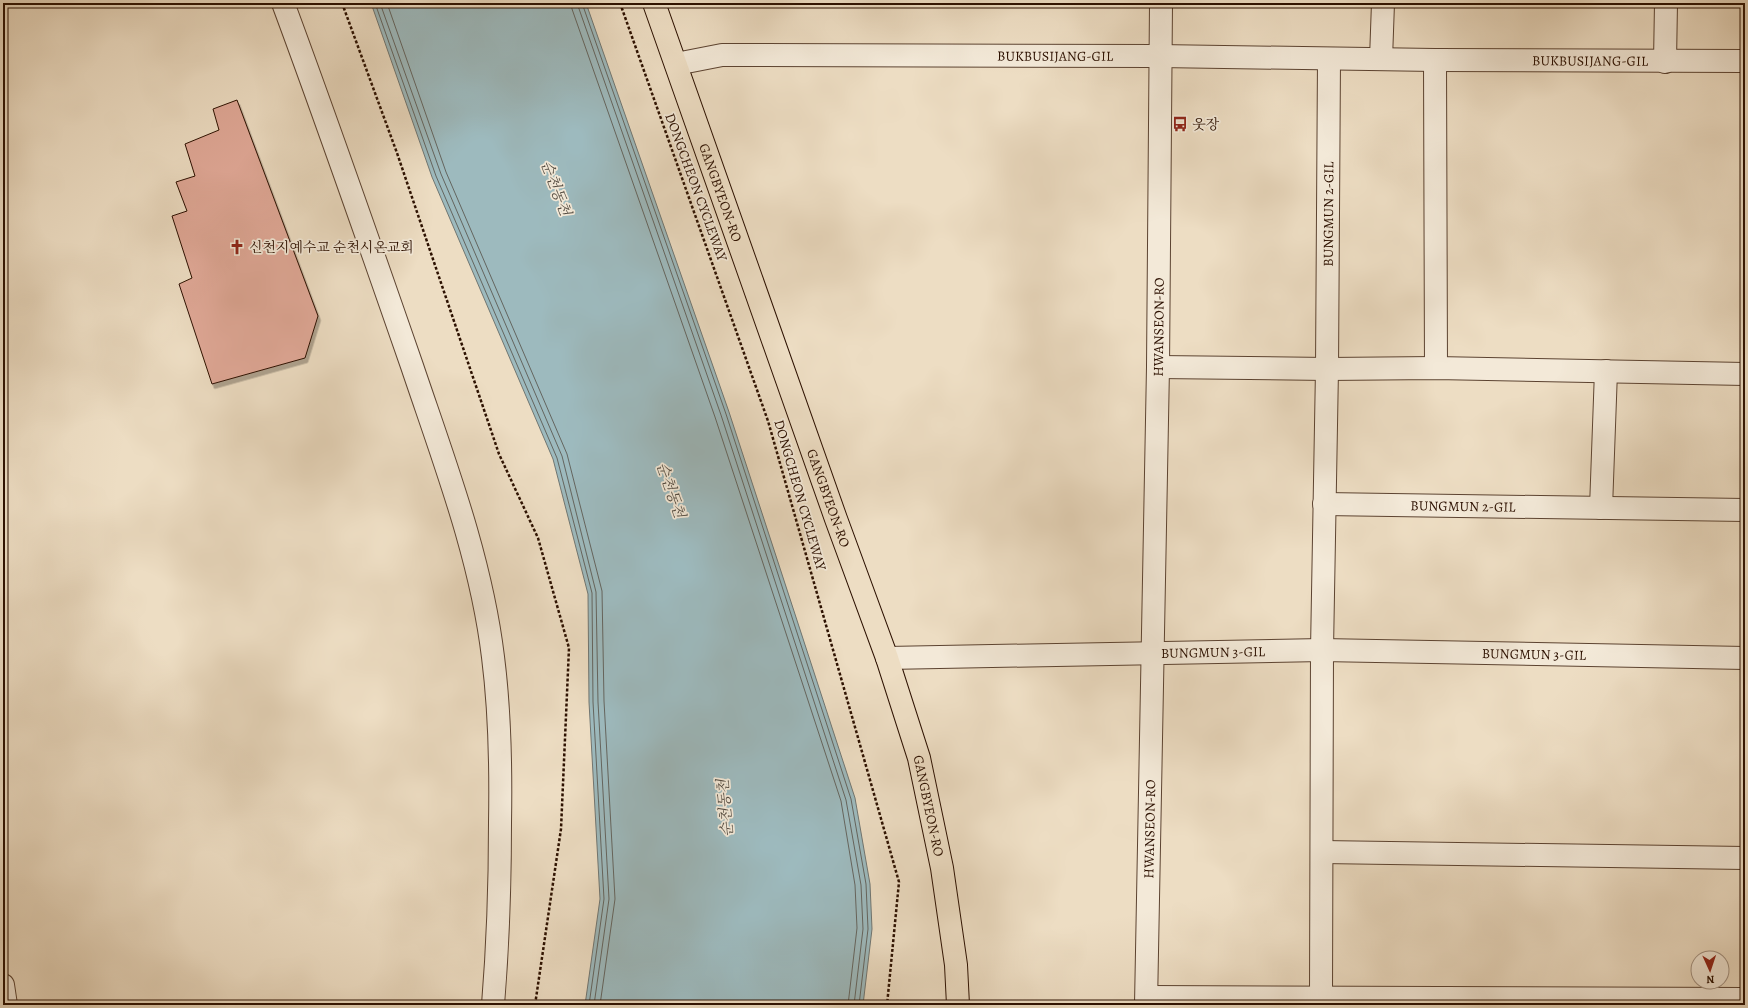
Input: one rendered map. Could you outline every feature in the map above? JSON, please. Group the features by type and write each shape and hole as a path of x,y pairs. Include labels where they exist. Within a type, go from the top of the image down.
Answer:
{"main road":[{"name":"GANGBYEON-RO","path":"654,3 836,519 887,658 919,758 944,876 956,965 958,1005"}],"street":[{"path":"283,3 335,144 430,418 465,528 481,594 493,655 500,735 500,875 493,1005"},
{"name":"HWANSEON-RO","path":"1146,1001 1158,367 1160,3"},
{"path":"1381,59 1383,3"},
{"path":"1665,62 1666,3"},
{"name":"BUKBUSIJANG-GIL","path":"676,64 722,55 1159,56 1665,62 1745,61"},
{"name":"BUNGMUN 2-GIL","path":"1322,650 1327,370 1329,59"},
{"path":"1435,60 1436,368"},
{"path":"1158,367 1327,370 1436,368 1745,374"},
{"path":"1602,508 1606,371"},
{"name":"BUNGMUN 2-GIL","path":"1324,504 1745,510"},
{"path":"1321,998 1322,650"},
{"name":"BUNGMUN 3-GIL","path":"1153,652 1322,650 1745,658"},
{"path":"887,658 1153,652"},
{"path":"1322,852 1745,858"},
{"path":"3,985 6,1005"},
{"path":"1146,1001 1321,998 1401,1001 1619,1002 1745,999"}],"path":[{"path":"342,3 396,153 499,454 538,538 569,648 561,829 535,1005"},
{"name":"DONGCHEON CYCLEWAY","path":"620,3 768,421 899,882 887,1005"}],"water":[{"name":"순천동천","path":"371,3 586,3 729,412 855,798 870,884 872,929 863,1005 585,1005 600,899 589,702 588,594 553,459 432,177"}],"building":[{"name":"신천지예수교 순천시온교회","path":"237,100 318,316 305,358 212,384 179,284 192,278 172,216 187,211 176,182 195,176 185,144 219,130 213,109"}],"place":[{"name":"웃장","path":"1180,124"},
{"name":"신천지예수교 순천시온교회","path":"237,247"}]}
